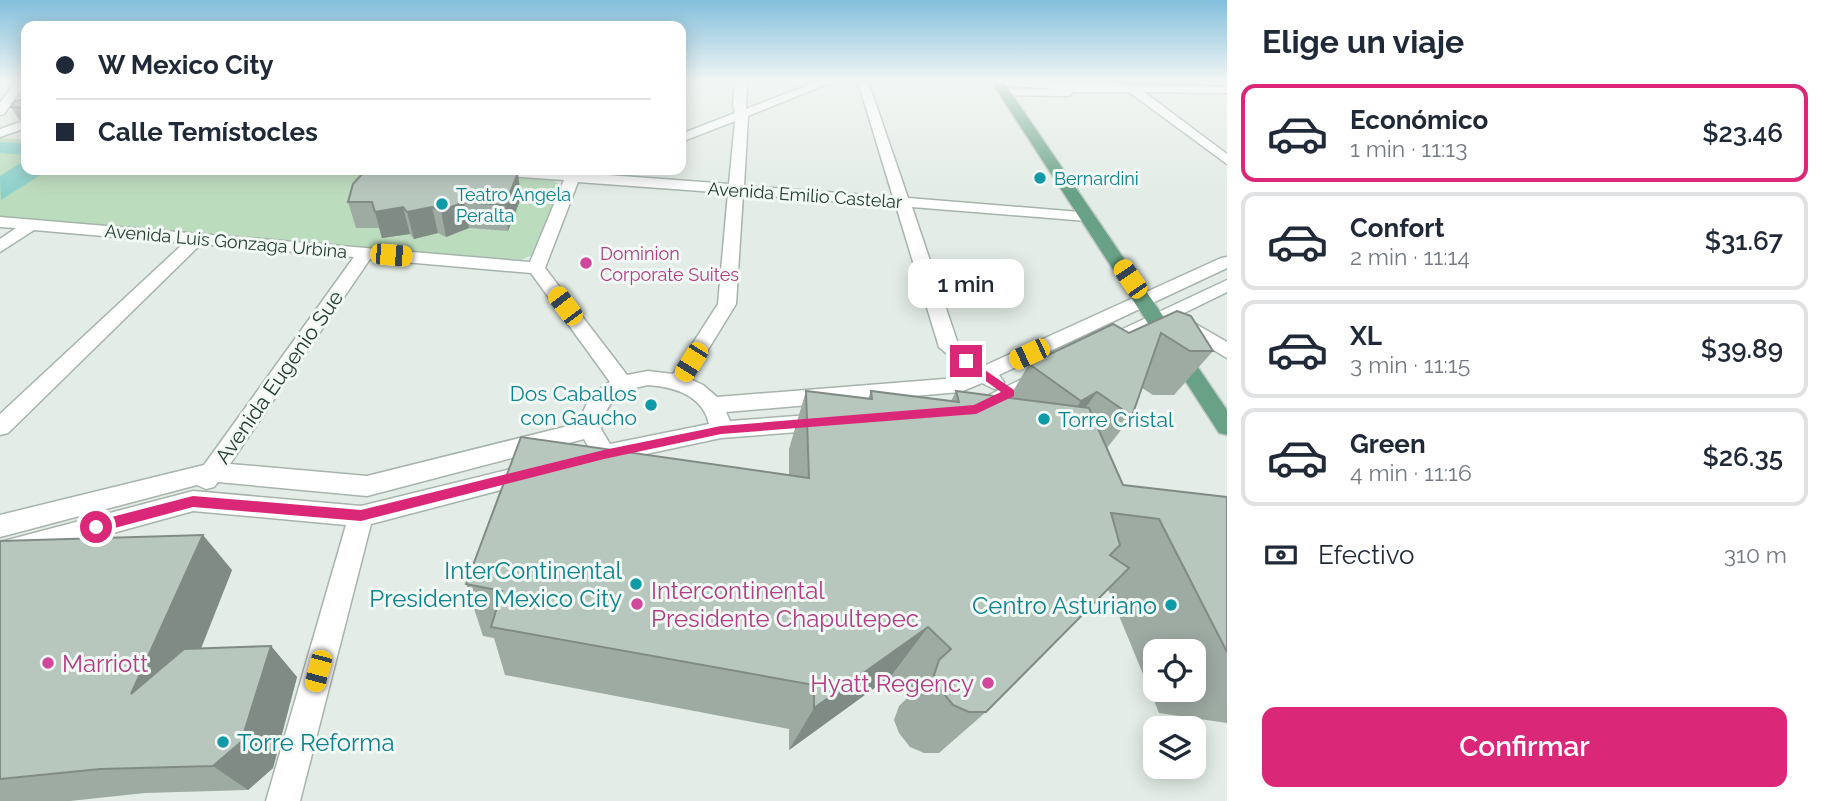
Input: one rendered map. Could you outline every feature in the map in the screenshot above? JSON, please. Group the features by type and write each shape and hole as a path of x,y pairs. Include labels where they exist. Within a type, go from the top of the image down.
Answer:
{"main road":[{"path":"1022,118 1144,300 1162,317 1227,427"}],"street":[{"path":"686,136 736,118"},
{"path":"679,382 727,304 743,118"},
{"path":"875,118 905,203 949,347 1010,393"},
{"path":"1171,118 1227,160"},
{"path":"0,133 21,126"},
{"path":"0,133 21,135"},
{"path":"572,175 536,268 622,383"},
{"name":"Avenida Emilio Castelar","path":"591,175 736,191 1087,216"},
{"name":"Avenida Luis Gonzaga Urbina","path":"0,222 536,268"},
{"path":"0,247 30,225"},
{"path":"0,428 198,238"},
{"name":"Avenida Eugenio Sue","path":"193,501 366,253"},
{"path":"714,405 960,386 1227,262"},
{"path":"1108,344 1227,285"},
{"path":"1162,317 1227,351"},
{"path":"963,411 976,410 1059,369"},
{"path":"721,430 714,405 699,391 679,382 648,378 622,383 602,397 595,406 590,429 595,457 721,430 840,421"},
{"path":"0,526 211,472 367,486 590,429"},
{"path":"0,553 193,501 361,516 549,469"},
{"path":"283,801 361,516"}],"green space":[{"path":"0,138 21,140 21,175 513,175 546,177 561,185 535,254 516,262 0,218"}],"water":[{"path":"0,142 21,144 21,155 0,153"},
{"path":"21,163 21,175 40,175 1,200 0,176"}],"building":[{"path":"361,175 517,175 505,205 464,202 441,211 432,207 407,212 403,207 375,212 372,202 348,202 353,184"},
{"path":"1177,311 1191,316 1213,351 1190,351 1161,333 1132,416 1097,392 1081,401 1029,364 1113,324 1129,333"},
{"path":"806,391 872,399 871,391 959,402 956,391 1089,408 1123,485 1227,497 1227,652 1159,519 1111,513 1120,545 1110,555 1129,568 986,712 969,712 953,705 940,689 934,675 939,660 951,649 928,627 814,708 814,685 491,627 502,591 466,584 521,437 809,478"},
{"path":"203,535 131,694 184,649 271,646 241,742 213,766 100,769 0,779 0,541"}],"place":[{"name":"Bernardini","path":"1040,178"},
{"name":"Teatro Angela Peralta","path":"442,204"},
{"name":"Dominion Corporate Suites","path":"586,263"},
{"name":"Dos Caballos con Gaucho","path":"651,405"},
{"name":"Torre Cristal","path":"1044,419"},
{"name":"InterContinental Presidente Mexico City","path":"636,584"},
{"name":"Intercontinental Presidente Chapultepec","path":"637,604"},
{"name":"Centro Asturiano","path":"1171,605"},
{"name":"Marriott","path":"48,663"},
{"name":"Hyatt Regency","path":"988,683"},
{"name":"Torre Reforma","path":"223,742"}],"route":[{"path":"96,527 193,501 361,516 604,454 721,430 976,410 1010,393 966,361"}]}
